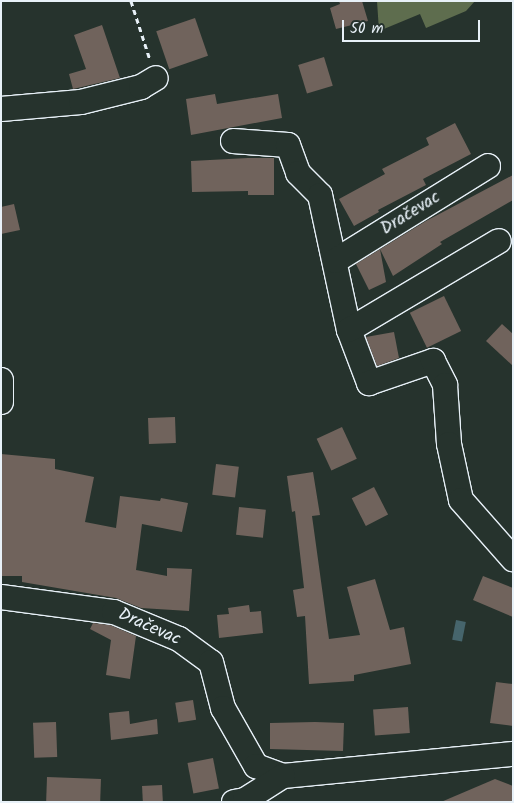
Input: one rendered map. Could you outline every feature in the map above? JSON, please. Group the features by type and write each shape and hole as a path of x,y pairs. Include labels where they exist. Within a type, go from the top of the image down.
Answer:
{"street":[{"path":"1,109 81,102 141,87 156,78"},
{"path":"233,142 288,145 298,173 320,195 349,330 369,382 433,361 445,385 449,444 462,500 513,559"},
{"name":"Dračevac","path":"335,261 488,166"},
{"path":"349,330 499,241"},
{"path":"1,380 1,402"},
{"name":"Dračevac","path":"1,597 114,612 179,639 211,662 223,708 256,766 282,776 513,754"},
{"name":"Dračevac","path":"234,802 246,800 282,776"}],"path":[{"path":"131,1 156,78"}],"green space":[{"path":"377,1 475,1 466,11 426,28 420,14 379,31"}],"water":[{"path":"456,620 466,622 462,642 452,640"}],"building":[{"path":"339,1 362,1 368,21 336,29 330,8 340,4"},
{"path":"195,18 208,56 169,69 156,31"},
{"path":"102,25 120,78 73,89 69,74 86,69 74,35"},
{"path":"324,57 333,86 307,94 298,65"},
{"path":"215,94 217,104 278,94 282,118 191,135 186,99"},
{"path":"455,123 471,154 423,179 426,185 378,210 379,212 354,226 339,199 385,174 382,169 429,145 426,138"},
{"path":"274,158 274,195 248,195 248,191 192,192 191,161"},
{"path":"513,175 513,200 440,242 442,244 393,276 380,249 426,221"},
{"path":"14,204 20,230 1,234 1,207"},
{"path":"380,249 386,282 369,290 356,264"},
{"path":"444,296 461,331 427,348 410,313"},
{"path":"502,324 513,334 513,366 486,341"},
{"path":"394,332 399,358 377,366 366,337"},
{"path":"175,417 176,443 149,444 148,418"},
{"path":"342,427 357,459 331,471 317,439"},
{"path":"1,454 55,459 55,469 94,477 85,522 116,528 120,496 160,501 161,498 188,503 182,532 142,524 136,570 167,576 167,568 192,569 189,611 141,608 116,598 22,582 22,576 1,576"},
{"path":"216,464 239,467 235,498 212,495"},
{"path":"313,472 320,515 312,516 329,639 360,635 347,587 375,579 390,630 404,627 411,664 354,675 354,681 309,684 305,616 297,617 293,590 304,588 295,511 292,512 287,476"},
{"path":"374,487 388,515 366,526 352,498"},
{"path":"239,507 266,510 263,538 236,535"},
{"path":"483,576 513,588 513,617 473,600"},
{"path":"249,605 250,612 261,611 263,633 219,638 217,615 229,614 228,608"},
{"path":"93,623 110,625 136,636 130,679 106,675 111,640 90,629"},
{"path":"496,682 513,684 513,726 490,723"},
{"path":"193,700 196,720 178,723 175,703"},
{"path":"408,707 410,733 375,735 373,709"},
{"path":"129,711 130,724 157,719 158,734 111,740 109,713"},
{"path":"56,722 57,757 34,758 33,723"},
{"path":"270,723 344,723 343,751 270,749"},
{"path":"213,758 219,788 193,793 187,763"},
{"path":"47,777 101,779 100,802 46,802"},
{"path":"495,779 513,786 513,802 441,802"},
{"path":"162,785 163,802 143,802 142,786"}]}
